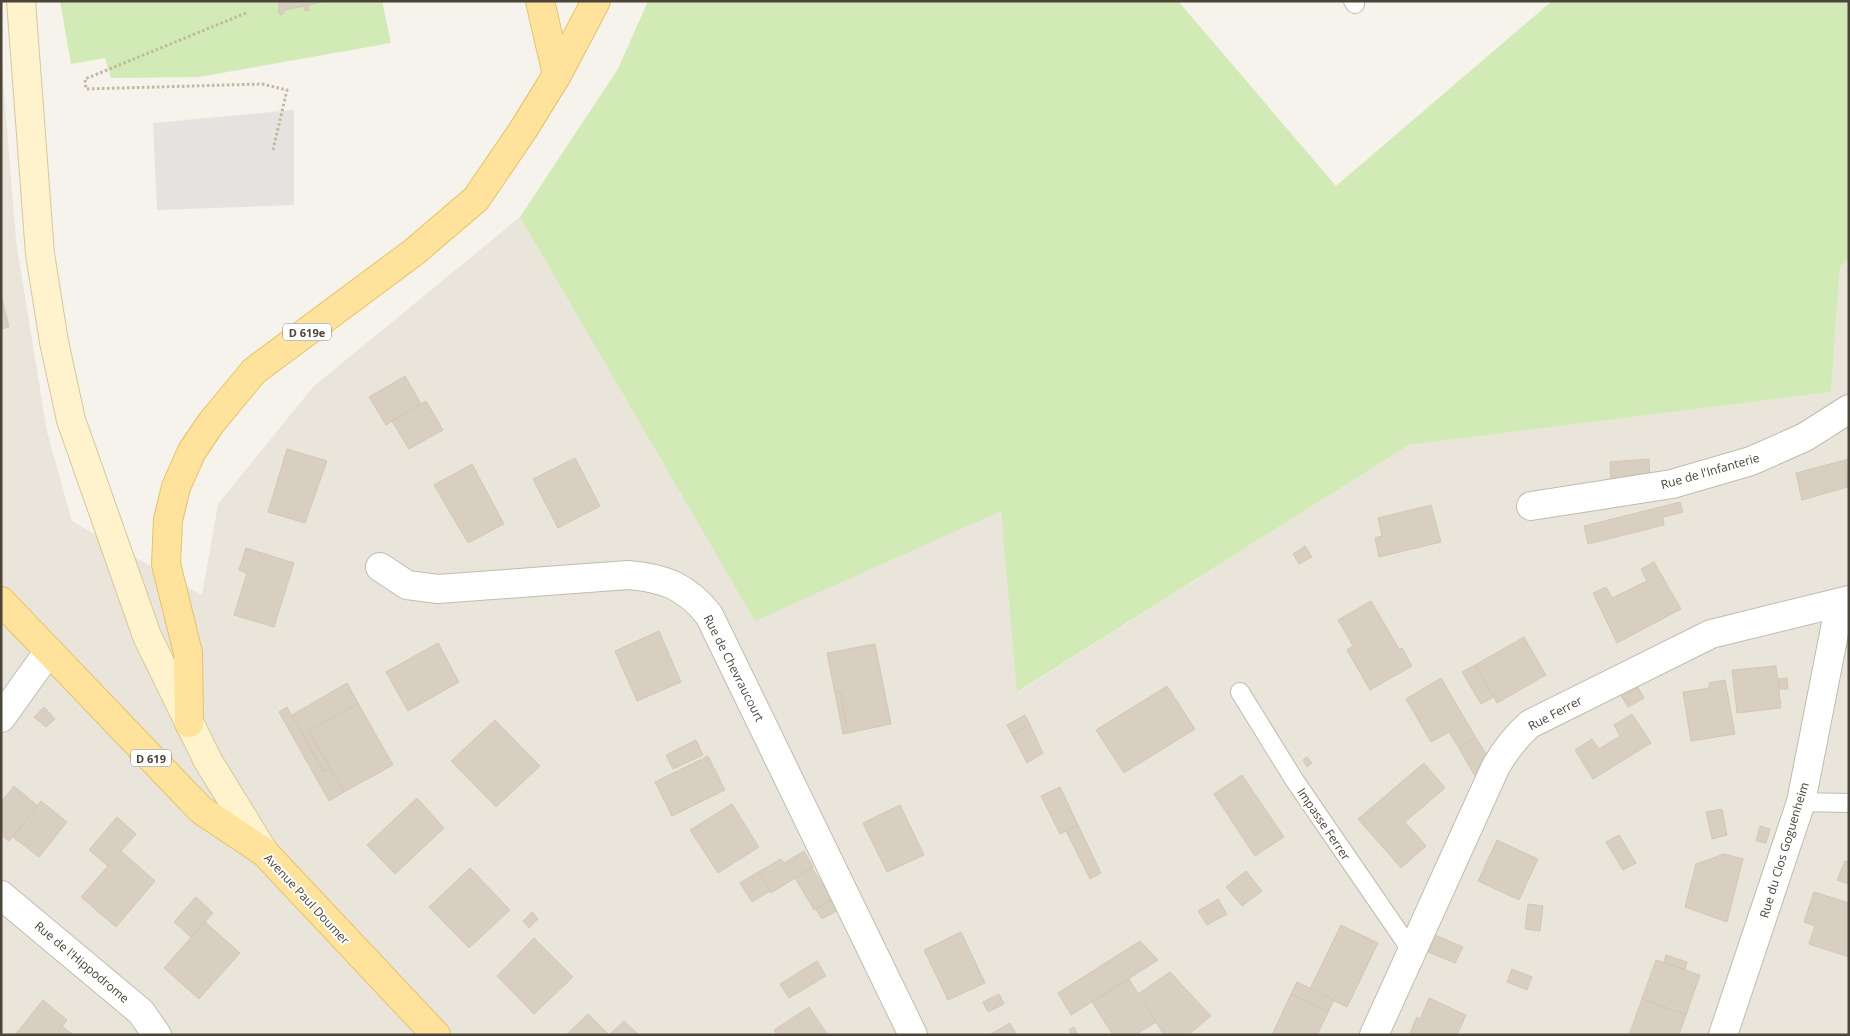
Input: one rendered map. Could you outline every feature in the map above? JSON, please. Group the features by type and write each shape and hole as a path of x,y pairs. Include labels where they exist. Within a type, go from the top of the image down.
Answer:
{"main road":[{"path":"21,1 40,254 54,342 71,420 147,636 208,760 264,852"},
{"path":"540,1 556,75"},
{"name":"D 619e","path":"189,723 188,653 166,564 168,520 176,487 192,450 211,423 254,371 414,252 476,199 523,130 556,75 596,1"},
{"name":"Avenue Paul Doumer","path":"1,601 201,810 264,852 436,1035"}],"street":[{"name":"Rue de l'Infanterie","path":"1531,506 1672,484 1751,461 1806,437 1849,409"},
{"name":"Rue de Chevraucourt","path":"380,567 407,585 438,589 628,575 656,578 682,589 698,601 709,615 913,1035"},
{"name":"Rue du Clos Goguenheim","path":"1723,1035 1801,802 1844,602"},
{"name":"Rue Ferrer","path":"1374,1035 1413,953 1496,766 1508,745 1530,724 1711,634 1844,602"},
{"path":"1,718 49,651"},
{"name":"Rue de l'Hippodrome","path":"1,895 142,1012 156,1035"}],"lane":[{"name":"Impasse Ferrer","path":"1240,692 1295,782 1413,953"},
{"path":"1801,802 1849,803"}],"path":[{"path":"246,13 85,79 86,89 262,84 287,90 273,150"}],"shaded area":[{"path":"1,55 16,241 47,432 72,521 202,595 218,504 313,387 520,217 755,620 1002,510 1018,692 1409,445 1831,392 1840,267 1849,257 1849,1035 1,1035"},
{"path":"294,110 294,205 157,210 153,123"}],"green space":[{"path":"60,1 382,1 391,43 199,77 111,78 105,58 71,64"},
{"path":"648,1 1178,1 1336,186 1552,1 1849,1 1849,257 1840,267 1831,392 1409,445 1017,692 1001,511 755,621 520,217 618,69"}],"building":[{"path":"279,1 324,1 308,5 309,10 305,11 304,6 285,10 282,15 279,14"},
{"path":"1,295 9,327 1,329"},
{"path":"405,376 421,404 386,425 369,397"},
{"path":"426,401 443,430 409,449 392,421"},
{"path":"287,449 327,461 305,523 268,512"},
{"path":"575,458 600,506 558,528 533,479"},
{"path":"1649,459 1650,482 1611,484 1610,462"},
{"path":"1849,459 1849,487 1847,487 1845,460"},
{"path":"1845,460 1847,487 1802,500 1796,473"},
{"path":"472,464 504,524 468,543 434,485"},
{"path":"1680,502 1683,512 1663,517 1664,525 1588,544 1584,526"},
{"path":"1431,505 1441,542 1379,557 1375,538 1382,536 1378,518"},
{"path":"1305,546 1312,557 1299,564 1293,554"},
{"path":"246,548 294,563 274,627 234,615 247,573 239,570"},
{"path":"1654,562 1681,609 1617,643 1593,593 1606,587 1612,598 1647,581 1641,569"},
{"path":"1371,601 1399,649 1402,648 1412,666 1370,690 1347,650 1353,646 1338,620"},
{"path":"659,631 681,682 637,701 615,651"},
{"path":"1524,637 1546,675 1497,703 1475,665"},
{"path":"438,643 459,682 408,711 386,672"},
{"path":"875,644 891,724 848,733 840,692 835,693 827,653"},
{"path":"1475,665 1494,697 1481,704 1462,672"},
{"path":"1776,666 1781,708 1737,713 1732,670"},
{"path":"1441,678 1476,738 1459,748 1449,732 1431,742 1406,699"},
{"path":"1787,678 1788,689 1779,689 1778,679"},
{"path":"1725,680 1735,734 1691,741 1683,692 1709,688 1709,683"},
{"path":"1635,682 1644,698 1628,707 1619,692"},
{"path":"347,683 358,703 309,731 330,768 324,772 292,715"},
{"path":"1167,686 1195,729 1124,773 1096,730"},
{"path":"840,692 848,733 843,734 835,693"},
{"path":"358,703 393,765 344,792 309,731"},
{"path":"44,707 55,719 46,727 34,717"},
{"path":"287,707 324,772 330,768 344,792 329,801 279,712"},
{"path":"1632,714 1651,743 1593,779 1575,750 1592,739 1599,749 1620,736 1614,725"},
{"path":"1025,715 1030,725 1012,734 1007,725"},
{"path":"495,720 540,766 496,807 451,761"},
{"path":"1030,725 1043,753 1027,763 1012,734"},
{"path":"1476,738 1487,755 1476,778 1459,748"},
{"path":"696,740 703,755 673,769 666,755"},
{"path":"708,756 725,790 672,816 655,782"},
{"path":"1307,757 1312,763 1307,767 1303,760"},
{"path":"1424,763 1445,788 1405,822 1426,846 1401,868 1358,819"},
{"path":"1242,775 1284,837 1255,856 1214,794"},
{"path":"14,786 38,806 9,841 1,835 1,802"},
{"path":"1060,787 1078,825 1060,834 1041,796"},
{"path":"417,798 444,828 395,874 367,845"},
{"path":"41,801 67,822 39,857 13,837"},
{"path":"732,804 759,847 718,873 690,830"},
{"path":"900,805 924,855 887,872 863,823"},
{"path":"1722,809 1727,835 1712,839 1706,812"},
{"path":"117,817 136,834 108,866 89,850"},
{"path":"1078,825 1101,873 1090,879 1066,831"},
{"path":"1760,826 1770,829 1766,843 1756,841"},
{"path":"1619,835 1636,863 1623,870 1606,842"},
{"path":"1497,840 1538,859 1519,900 1478,881"},
{"path":"121,851 155,881 116,927 81,897"},
{"path":"804,851 813,867 771,893 758,872 781,859 784,863"},
{"path":"1724,854 1743,859 1727,922 1685,907 1696,864"},
{"path":"1845,861 1849,862 1849,884 1837,880"},
{"path":"470,868 510,910 469,948 429,907"},
{"path":"812,868 832,899 814,910 795,878"},
{"path":"1246,871 1262,891 1242,906 1226,887"},
{"path":"758,872 770,891 752,902 740,883"},
{"path":"1814,892 1849,903 1849,957 1809,944 1815,926 1804,922"},
{"path":"196,897 213,913 191,937 174,922"},
{"path":"832,899 838,910 822,919 816,909"},
{"path":"1218,899 1227,914 1207,925 1198,911"},
{"path":"1528,904 1543,906 1540,931 1525,929"},
{"path":"532,912 538,919 529,928 523,921"},
{"path":"205,922 240,953 199,999 164,968"},
{"path":"1341,925 1378,943 1347,1007 1310,989"},
{"path":"961,932 985,983 948,1000 924,950"},
{"path":"1435,935 1463,947 1455,963 1428,952"},
{"path":"534,938 573,977 534,1014 497,976"},
{"path":"1140,941 1158,960 1071,1015 1058,993"},
{"path":"1666,955 1687,962 1685,970 1664,962"},
{"path":"1656,960 1700,975 1686,1015 1642,999"},
{"path":"817,961 826,976 789,998 780,984"},
{"path":"1512,969 1532,977 1527,990 1507,982"},
{"path":"1170,972 1211,1016 1188,1035 1164,1035 1138,994"},
{"path":"1129,979 1156,1022 1135,1035 1113,1035 1092,1002"},
{"path":"1297,982 1334,1000 1328,1012 1291,994"},
{"path":"999,994 1004,1004 988,1012 983,1002"},
{"path":"1291,994 1328,1012 1317,1035 1272,1035"},
{"path":"1429,998 1466,1015 1457,1035 1409,1035 1417,1017 1420,1019"},
{"path":"1642,999 1686,1015 1679,1035 1629,1035"},
{"path":"43,1000 67,1020 55,1035 15,1035"},
{"path":"809,1007 828,1035 777,1035 774,1030"},
{"path":"588,1014 609,1035 566,1035"},
{"path":"624,1021 639,1035 609,1035"},
{"path":"1010,1023 1017,1035 989,1035"},
{"path":"62,1026 68,1031 74,1035 55,1035"},
{"path":"1074,1027 1077,1033 1072,1035 1069,1030"}]}
